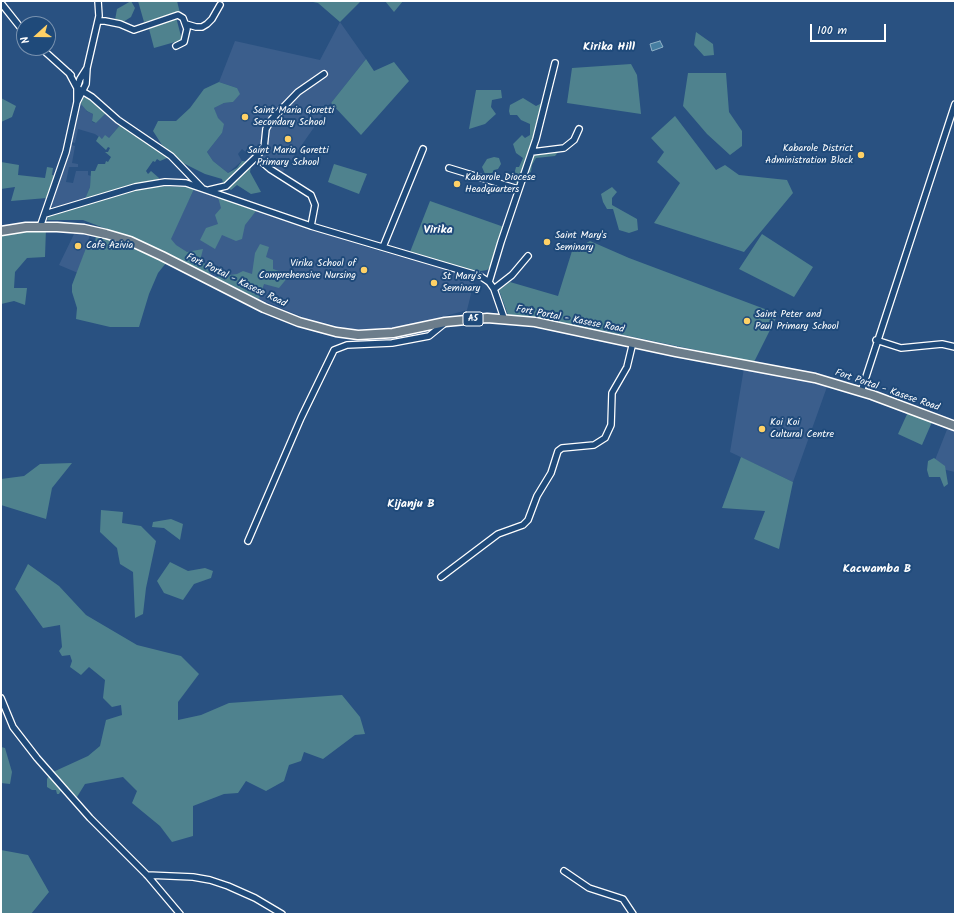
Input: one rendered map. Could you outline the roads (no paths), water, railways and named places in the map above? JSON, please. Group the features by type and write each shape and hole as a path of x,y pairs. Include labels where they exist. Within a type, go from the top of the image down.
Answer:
{"highway":[{"name":"Fort Portal - Kasese Road","path":"1,231 40,227 84,229 130,242 264,308 315,327 358,335 375,335 409,331 445,322 472,319 504,318 535,322 815,378 861,392 955,426"}],"street":[{"path":"77,102 86,84 87,68 98,21 98,1"},
{"path":"1,3 16,22"},
{"path":"186,24 202,27 212,19 220,5"},
{"path":"98,21 105,20 134,30 178,15 183,18 186,24 186,37 184,42 176,46"},
{"path":"50,56 69,73 86,84 92,97"},
{"path":"489,282 518,189 532,152 555,63"},
{"path":"40,227 64,157 77,102 77,88 80,79 87,68"},
{"path":"69,73 77,88 92,97 118,120 171,156 203,188"},
{"path":"209,190 226,186 256,157 264,148 266,128 272,119 298,92 324,74"},
{"path":"861,392 876,340 955,104"},
{"path":"532,152 564,148 574,140 579,129"},
{"path":"382,247 423,149"},
{"path":"256,157 270,169 311,195 315,205 311,226"},
{"path":"449,168 518,189"},
{"path":"45,214 136,187 165,182 186,183 228,196 311,226 480,276 489,282 494,289 504,318"},
{"path":"226,186 228,196"},
{"path":"494,289 512,275 528,256"},
{"path":"248,541 300,418 334,350 347,346 392,343 429,336 445,322"},
{"path":"876,340 901,348 942,344 955,347"},
{"path":"441,577 498,534 523,525 528,520 538,496 551,473 558,451 562,448 594,445 605,438 611,425 612,393 627,367 633,342"},
{"path":"1,698 14,727 37,758 90,818 147,875 180,914"},
{"path":"564,871 589,888 623,899 633,914"},
{"path":"147,875 193,877 210,880 235,889 282,914"}],"place":[{"name":"Saint Maria Goretti Secondary School","path":"245,117"},
{"name":"Saint Maria Goretti Primary School","path":"288,139"},
{"name":"Kabarole District Administration Block","path":"861,155"},
{"name":"Kabarole Diocese Headquarters","path":"457,184"},
{"name":"Saint Mary's Seminary","path":"547,242"},
{"name":"Cafe Azivia","path":"78,246"},
{"name":"Virika School of Comprehensive Nursing","path":"364,270"},
{"name":"St Mary's Seminary","path":"434,283"},
{"name":"Saint Peter and Paul Primary School","path":"747,321"},
{"name":"Koi Koi Cultural Centre","path":"762,429"}],"district":[{"name":"Kirika Hill","path":"609,48"},
{"name":"Virika","path":"438,231"},
{"name":"Kijanju B","path":"411,505"},
{"name":"Kacwamba B","path":"877,570"}]}
